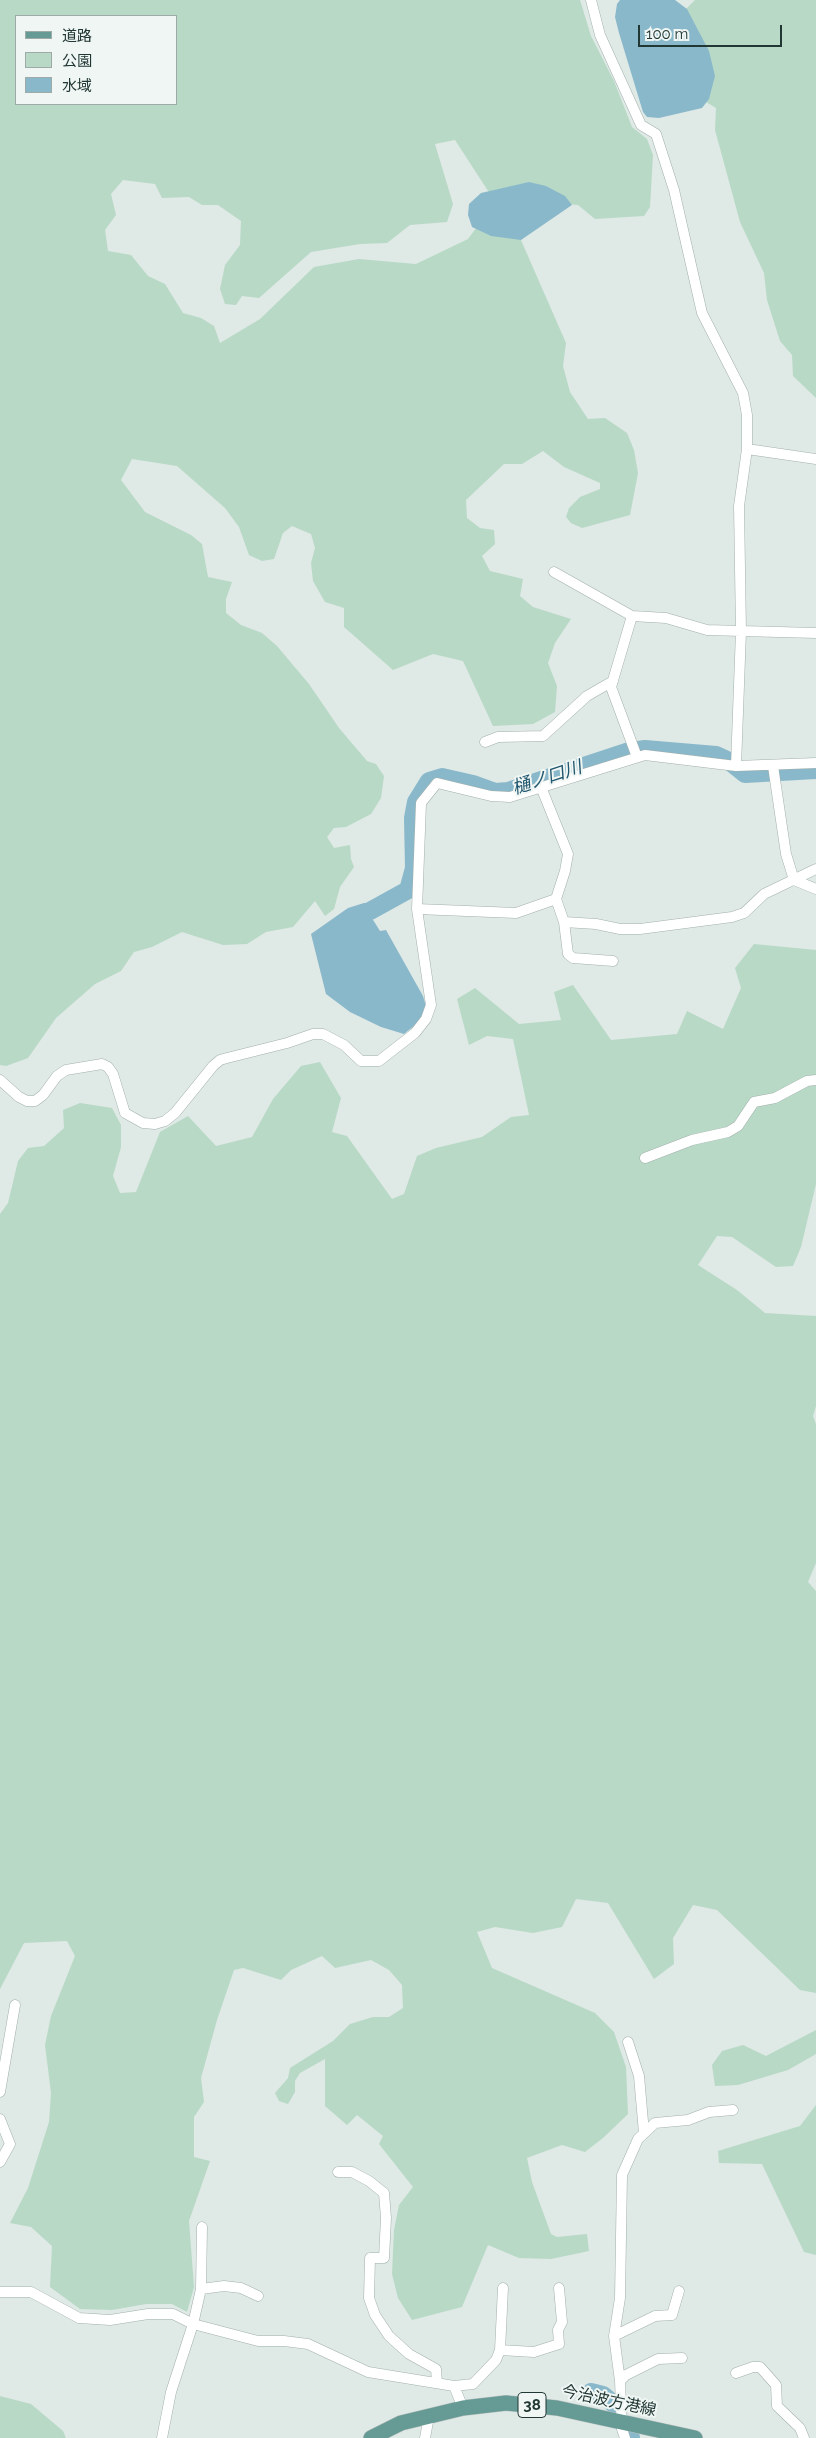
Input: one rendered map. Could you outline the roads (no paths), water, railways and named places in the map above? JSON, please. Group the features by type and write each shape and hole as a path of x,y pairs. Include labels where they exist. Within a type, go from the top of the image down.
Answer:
{"main road":[{"name":"今治波方港線","path":"370,2438 401,2423 464,2408 506,2403 557,2408 622,2420 695,2438"}],"street":[{"path":"591,0 600,35 641,125 656,134 674,190 702,313 743,393 747,415 747,449 739,506 740,631 736,766"},
{"path":"747,449 816,459"},
{"path":"554,572 632,616 666,618 707,630 816,633"},
{"path":"632,616 611,687 637,757"},
{"path":"485,742 498,737 542,736 587,696 613,681"},
{"path":"0,1080 19,1097 27,1101 35,1101 43,1095 57,1076 66,1070 102,1064 108,1067 113,1074 125,1113 143,1123 154,1124 165,1121 175,1113 213,1066 220,1060 227,1058 313,1034 323,1034 344,1045 361,1061 379,1061 415,1033 426,1019 431,1005 417,909 422,803 437,783 491,796 510,797 645,755 736,766 816,763"},
{"path":"773,766 786,854 794,880"},
{"path":"541,787 568,854 556,900 564,922 568,954 573,958 613,960"},
{"path":"564,922 596,924 620,930 732,917 744,913 764,894 816,869"},
{"path":"794,880 816,889"},
{"path":"417,909 516,913 556,900"},
{"path":"645,1158 692,1140 728,1132 738,1126 754,1102 775,1098 807,1080 816,1080"},
{"path":"0,2092 16,2005"},
{"path":"628,2042 639,2076 644,2133"},
{"path":"625,2438 614,2336 620,2298 622,2175 638,2139 655,2123 688,2120 709,2112 733,2110"},
{"path":"0,2119 10,2144 0,2162"},
{"path":"338,2172 352,2172 369,2181 384,2193 386,2218 384,2258 370,2258 370,2298 375,2315 389,2336 409,2354 436,2369 437,2383"},
{"path":"162,2438 171,2392 202,2289 202,2227"},
{"path":"202,2289 224,2286 241,2288 258,2296"},
{"path":"0,2292 31,2292 79,2318 110,2320 148,2314 173,2314 193,2324 258,2342 284,2341 308,2344 368,2372 454,2386 473,2384 496,2360 500,2350 503,2288"},
{"path":"500,2350 534,2352 559,2344 558,2330 562,2322 559,2288"},
{"path":"614,2336 655,2316 672,2315 679,2291"},
{"path":"620,2380 658,2359 682,2358"},
{"path":"736,2373 753,2367 760,2367 776,2386 777,2406 800,2428 804,2438"},
{"path":"454,2386 464,2408"},
{"path":"425,2438 429,2416"}],"water":[{"path":"620,0 675,0 687,9 709,51 715,76 709,99 702,108 659,118 647,117 643,112 615,17 617,4"},
{"path":"529,182 546,186 565,196 572,205 521,240 491,236 472,227 468,215 469,204 481,193"},
{"path":"371,903 375,912 370,915 380,931 386,930 423,996 426,1006 420,1021 404,1034 381,1027 350,1012 326,994 311,934 348,908"}],"waterway":[{"name":"樋ノ口川","path":"370,911 408,890 414,868 413,818 416,802 429,781 442,777 473,784 495,792 508,791 626,752 645,749 716,755 729,761 745,774 816,770"},
{"path":"591,2392 603,2395 615,2405"},
{"path":"630,2434 631,2438"}]}
